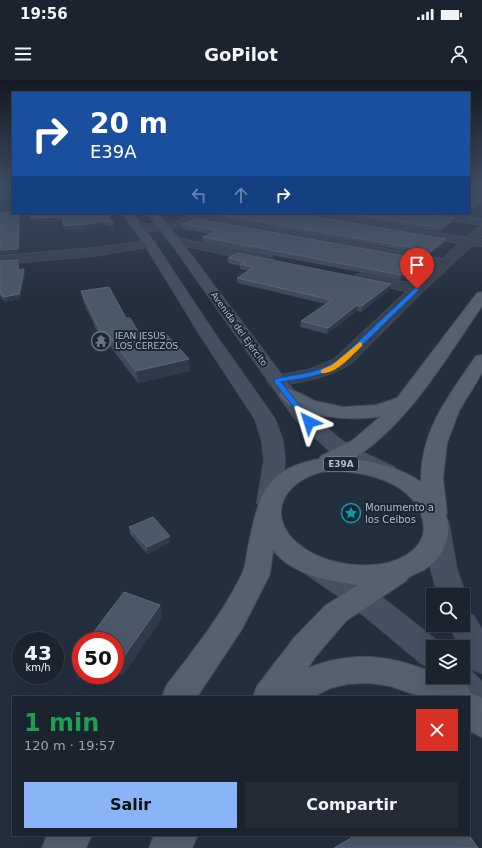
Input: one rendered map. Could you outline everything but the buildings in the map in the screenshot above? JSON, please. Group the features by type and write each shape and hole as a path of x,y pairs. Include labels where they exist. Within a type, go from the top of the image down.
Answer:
{"main road":[{"path":"135,223 265,419 271,434 276,467 269,503"},
{"name":"Avenida del Ejército","path":"160,223 302,415 348,454 394,475"},
{"name":"E39A","path":"179,696 232,621 256,574 269,503 275,489 288,478 304,469 348,454 376,433 405,401 482,296"},
{"name":"E39A","path":"270,696 305,647 336,613 360,596 416,562 430,550 436,536 436,520 432,490 432,468 436,442 445,420 482,360"},
{"path":"282,388 300,403 312,407 345,413 378,411 405,401"},
{"name":"E39A","path":"304,469 321,465 358,465 394,475 414,487 429,503 436,520"},
{"name":"E39A","path":"269,503 268,518 274,534 286,548 305,561 323,568 343,573 364,575 383,574 401,569 416,562"},
{"path":"436,520 444,570 450,588"},
{"path":"305,561 334,578 360,596 426,649"},
{"path":"468,632 482,660"},
{"path":"286,696 301,685 330,673 362,668 396,674 428,683 453,696"},
{"path":"463,684 482,704"},
{"path":"470,709 482,721"},
{"path":"62,848 71,836"},
{"path":"169,848 177,836"}],"street":[{"path":"138,227 164,227 182,223"},
{"path":"220,223 445,263"},
{"path":"353,223 475,243"},
{"path":"282,388 334,367 345,359 445,263 475,243 482,230"},
{"path":"175,241 276,261"},
{"path":"0,260 93,252 150,244"},
{"path":"346,275 417,289"}],"slow traffic":[{"path":"324,371 334,367 345,359 360,344"}],"place":[{"name":"IEAN JESÚS LOS CEREZOS","path":"101,341"},
{"name":"Monumento a los Ceibos","path":"351,513"}],"route":[{"path":"309,422 276,381 317,374 334,367 345,359 417,289"}]}
